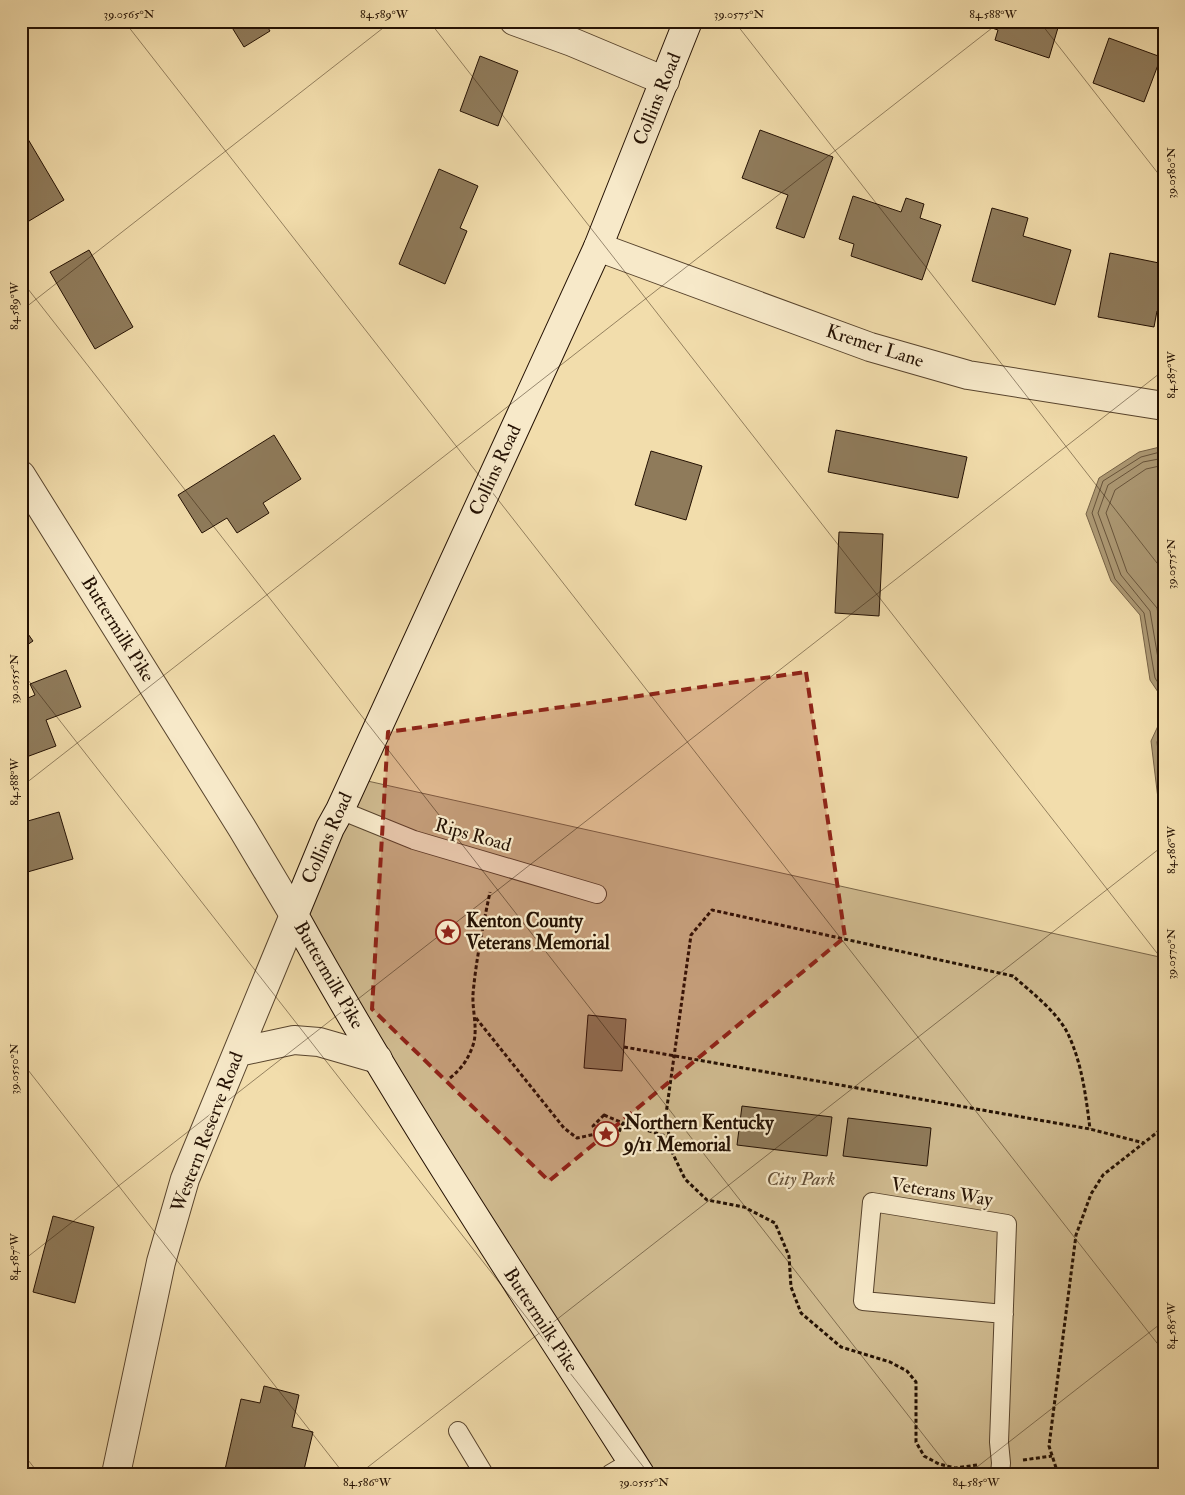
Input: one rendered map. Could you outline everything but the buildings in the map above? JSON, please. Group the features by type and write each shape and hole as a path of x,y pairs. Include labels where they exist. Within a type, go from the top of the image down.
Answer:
{"street":[{"path":"514,21 572,42 665,81"},
{"name":"Collins Road","path":"294,915 330,828 340,810 598,247 688,21"},
{"name":"Kremer Lane","path":"598,247 870,347 959,372 1164,406"},
{"name":"Buttermilk Pike","path":"21,475 31,511 242,828 409,1112 627,1470"},
{"name":"Western Reserve Road","path":"116,1474 161,1262 185,1179 294,915"},
{"path":"238,1052 294,1040 319,1042 378,1060"}],"lane":[{"name":"Rips Road","path":"340,810 414,840 597,894"},
{"name":"Veterans Way","path":"1000,1468 999,1442 1008,1224 872,1202 863,1301 1004,1314"},
{"path":"458,1431 484,1474"}],"path":[{"path":"450,1078 462,1068 473,1046 476,1018 473,998 476,962 490,892"},
{"path":"1052,1456 1000,1468 955,1468 939,1464 924,1456 916,1442 916,1382 907,1371 890,1362 841,1347 801,1313 791,1287 789,1256 775,1223 744,1206 707,1200 686,1179 671,1150 666,1114 691,935 712,910 1013,976 1044,1003 1066,1031 1084,1079 1090,1129"},
{"path":"476,1018 564,1128 577,1138 596,1134"},
{"path":"624,1047 1090,1129 1144,1143"},
{"path":"623,1123 615,1141 600,1142 593,1126 604,1114 623,1123 669,1138"},
{"path":"1058,1474 1049,1446 1076,1235 1091,1194 1103,1176 1164,1127"}],"highlighted area":[{"path":"806,672 845,937 549,1181 372,1009 388,732"}],"green space":[{"name":"City Park","path":"354,778 1164,958 1164,1474 640,1474 294,915"}],"water":[{"path":"1164,446 1164,701 1150,680 1140,615 1111,581 1086,514 1099,478 1139,452"},
{"path":"1164,713 1164,848 1151,741"}],"place":[{"name":"Kenton County Veterans Memorial","path":"448,932"},
{"name":"Northern Kentucky 9/11 Memorial","path":"606,1134"}]}
